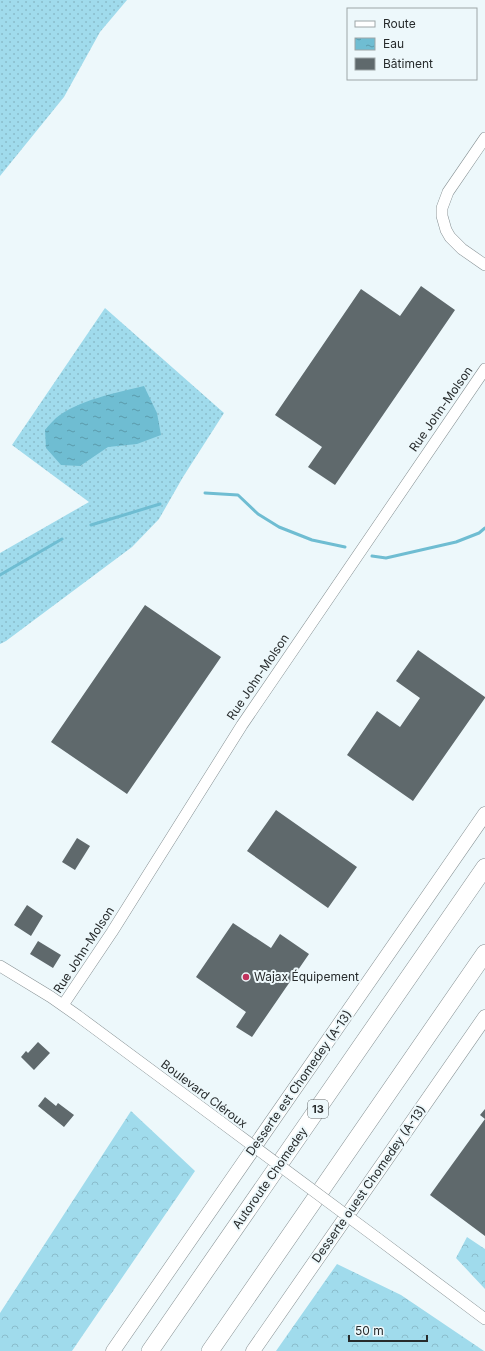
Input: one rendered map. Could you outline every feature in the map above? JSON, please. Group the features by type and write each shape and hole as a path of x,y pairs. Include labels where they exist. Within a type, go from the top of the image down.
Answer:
{"highway":[{"name":"Autoroute Chomedey","path":"150,1351 485,867"},
{"path":"210,1351 485,953"}],"main road":[{"name":"Desserte est Chomedey (A-13)","path":"113,1351 485,814"},
{"name":"Desserte ouest Chomedey (A-13)","path":"253,1351 485,1017"}],"street":[{"path":"485,138 448,192 442,208 442,216 446,230 450,237 485,265"},
{"name":"Rue John-Molson","path":"63,1005 112,932 246,718 485,369"},
{"name":"Boulevard Cléroux","path":"0,966 63,1005 114,1042 485,1320"}],"green space":[{"path":"0,0 127,0 100,32 64,97 0,176"},
{"path":"105,308 224,413 183,477 159,519 132,547 0,644 0,553 89,502 12,445"},
{"path":"131,1111 195,1171 72,1351 0,1351 0,1313"},
{"path":"467,1237 485,1249 485,1289 456,1258"},
{"path":"337,1264 401,1295 484,1351 276,1351"}],"water":[{"path":"144,386 157,413 161,435 137,444 108,447 80,466 61,465 46,448 45,430 64,412 98,398"}],"building":[{"path":"421,286 455,310 335,485 308,467 322,447 275,415 361,289 400,316"},
{"path":"145,605 221,657 127,794 51,742"},
{"path":"418,650 485,698 413,801 347,755 377,711 400,727 420,698 396,681"},
{"path":"276,810 357,867 328,908 247,851"},
{"path":"77,838 90,846 75,870 62,862"},
{"path":"27,905 43,916 31,936 14,925"},
{"path":"233,923 271,948 280,934 309,954 252,1037 236,1027 246,1012 196,977"},
{"path":"38,941 61,955 53,968 30,954"},
{"path":"38,1042 50,1053 34,1070 21,1057 26,1051 28,1053"},
{"path":"45,1097 56,1106 58,1103 74,1115 64,1127 38,1106"},
{"path":"485,1109 485,1119 480,1115"},
{"path":"485,1119 485,1236 430,1195"}],"waterway":[{"path":"205,493 238,495 258,514 279,527 312,540 345,547"},
{"path":"91,525 160,504"},
{"path":"372,556 386,558 456,542 479,533 485,528"},
{"path":"0,575 62,539"}],"place":[{"name":"Wajax Équipement","path":"246,977"}]}
